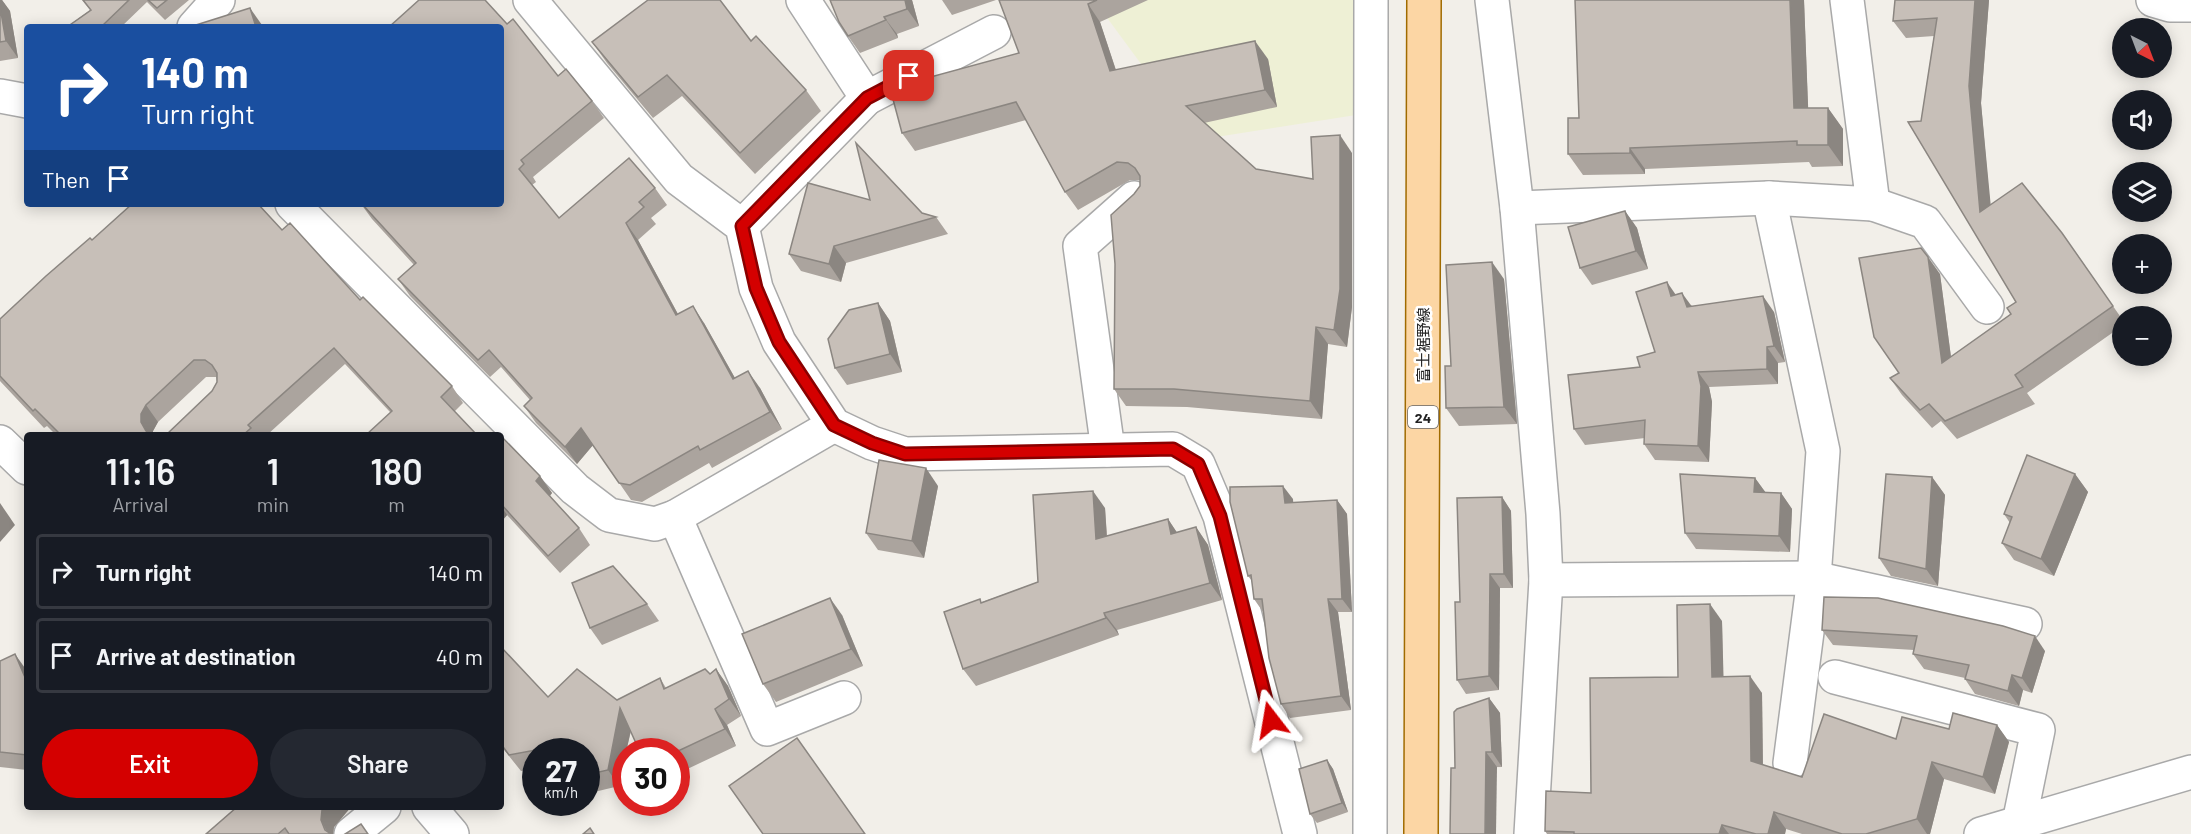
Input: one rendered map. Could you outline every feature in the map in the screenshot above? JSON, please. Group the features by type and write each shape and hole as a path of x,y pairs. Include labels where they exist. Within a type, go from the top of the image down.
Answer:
{"main road":[{"name":"富士裾野線","path":"1421,834 1424,0"}],"street":[{"path":"197,24 218,0"},
{"path":"530,0 679,179 742,226 756,288 779,342 834,425 872,443 905,454 1173,449 1198,464 1220,516 1300,834"},
{"path":"803,0 867,98"},
{"path":"1370,834 1371,0"},
{"path":"1492,0 1516,208 1542,502 1546,580 1531,834"},
{"path":"1846,0 1873,204"},
{"path":"2153,0 2170,5 2191,5"},
{"path":"742,226 867,98 994,32"},
{"path":"0,96 24,100"},
{"path":"1108,450 1080,246 1134,198"},
{"path":"1516,208 1769,198 1873,204 1925,222 1987,307"},
{"path":"1769,198 1822,451 1814,578 1790,763"},
{"path":"295,207 575,489 609,515 655,524 675,517 834,425"},
{"path":"0,442 24,465"},
{"path":"675,517 767,729 844,698"},
{"path":"1546,580 1814,578 2025,624"},
{"path":"1835,677 2038,730 2019,823"},
{"path":"1981,834 2191,772"},
{"path":"351,834 380,810"},
{"path":"432,810 452,834"}],"green space":[{"path":"1094,0 1357,0 1356,115 1197,140"}],"building":[{"path":"83,0 129,0 104,24 71,24 91,10"},
{"path":"148,0 167,0 157,8"},
{"path":"419,0 485,0 507,24 513,19 558,76 566,69 592,101 521,160 524,164 519,169 559,218 629,158 655,188 639,202 644,207 626,223 676,315 693,306 733,379 748,371 770,412 700,450 698,446 630,485 619,483 581,428 565,447 524,406 532,398 489,350 478,360 398,279 416,263 365,207 504,207 504,24 392,24"},
{"path":"648,0 720,0 751,41 756,36 806,90 740,153 667,75 638,97 592,42"},
{"path":"830,0 905,0 907,9 884,17 886,20 848,36"},
{"path":"999,0 1097,0 1088,4 1110,71 1255,41 1265,90 1186,106 1256,169 1313,179 1311,137 1340,135 1340,289 1334,330 1316,327 1310,401 1174,389 1114,389 1115,264 1111,215 1140,186 1140,176 1128,163 1117,162 1065,192 1016,102 902,133 890,88 1019,53"},
{"path":"1575,0 1790,0 1794,108 1828,108 1828,145 1797,145 1797,141 1630,148 1630,153 1568,154 1568,118 1579,118"},
{"path":"1895,0 1975,0 1969,86 1980,212 2022,183 2062,233 2113,306 2015,375 2023,387 1945,421 1929,404 1920,410 1890,378 1899,373 1874,337 1859,258 1921,248 1928,257 1942,363 2011,314 2007,308 2016,302 1908,122 1921,121 1937,18 1893,21"},
{"path":"0,7 6,41 0,42"},
{"path":"250,8 255,24 199,24"},
{"path":"856,143 922,213 936,217 834,246 829,264 789,254 808,183 870,200"},
{"path":"129,207 261,207 282,230 290,223 360,300 363,297 452,386 441,397 474,432 369,432 392,411 334,348 248,425 251,428 246,432 169,432 212,391 217,382 217,373 212,365 205,360 194,360 146,405 141,414 141,422 148,432 58,432 35,409 33,411 0,376 0,319 90,238 92,240"},
{"path":"1625,211 1636,251 1580,268 1568,227"},
{"path":"1492,262 1504,407 1446,408 1445,366 1451,366 1446,265"},
{"path":"1667,282 1671,296 1682,293 1687,307 1763,296 1774,346 1767,347 1767,369 1698,372 1701,386 1698,446 1644,444 1645,420 1574,429 1568,375 1640,367 1637,357 1655,352 1636,292"},
{"path":"878,303 890,354 835,368 828,339 849,310"},
{"path":"504,439 540,476 536,481 579,528 548,556 504,507"},
{"path":"2027,455 2075,474 2041,559 2002,543 2012,517 2004,514"},
{"path":"879,460 926,468 912,541 866,533"},
{"path":"1680,474 1755,478 1754,492 1781,493 1779,536 1685,533"},
{"path":"1886,474 1932,477 1926,569 1879,558"},
{"path":"1283,486 1285,503 1337,500 1342,599 1328,599 1341,696 1281,704 1269,658 1262,599 1254,599 1251,575 1248,576 1230,502 1230,487"},
{"path":"1093,491 1096,539 1168,519 1171,534 1196,527 1210,583 1104,613 1106,618 963,669 944,612 980,599 981,603 1038,582 1033,495"},
{"path":"1502,497 1504,574 1490,574 1489,676 1457,680 1455,602 1460,602 1457,498"},
{"path":"613,566 647,604 590,628 572,583"},
{"path":"1824,597 1878,598 2003,626 2035,636 2022,678 2012,675 2008,691 1965,679 1969,665 1913,654 1917,636 1822,630"},
{"path":"830,598 851,649 763,684 742,634"},
{"path":"1710,604 1712,677 1750,676 1751,761 1802,777 1824,714 1896,739 1902,717 1949,729 1953,713 1997,725 1983,777 1932,762 1917,819 1866,834 1842,834 1774,812 1768,834 1756,834 1722,825 1719,834 1574,834 1574,832 1545,831 1546,791 1591,793 1590,678 1678,677 1677,605"},
{"path":"504,650 548,697 577,669 617,700 660,678 664,689 705,669 710,674 716,669 729,699 715,709 725,729 690,745 690,738 634,738 620,708 614,738 612,738 608,770 600,772 600,738 522,738 522,753 509,755 504,748"},
{"path":"15,654 24,675 24,755 0,752 0,661"},
{"path":"1489,698 1492,752 1486,752 1485,834 1450,834 1451,768 1455,768 1454,712"},
{"path":"797,738 865,834 763,834 729,786"},
{"path":"1327,760 1342,803 1310,814 1299,769"},
{"path":"234,810 322,810 321,820 325,830 331,834 289,834 285,828 278,834 206,834"},
{"path":"361,824 368,834 345,834"},
{"path":"590,828 594,834 583,834"}],"route":[{"path":"909,76 867,98 742,226 756,288 779,342 834,425 872,443 905,454 1173,449 1198,464 1220,516 1271,720"}]}
